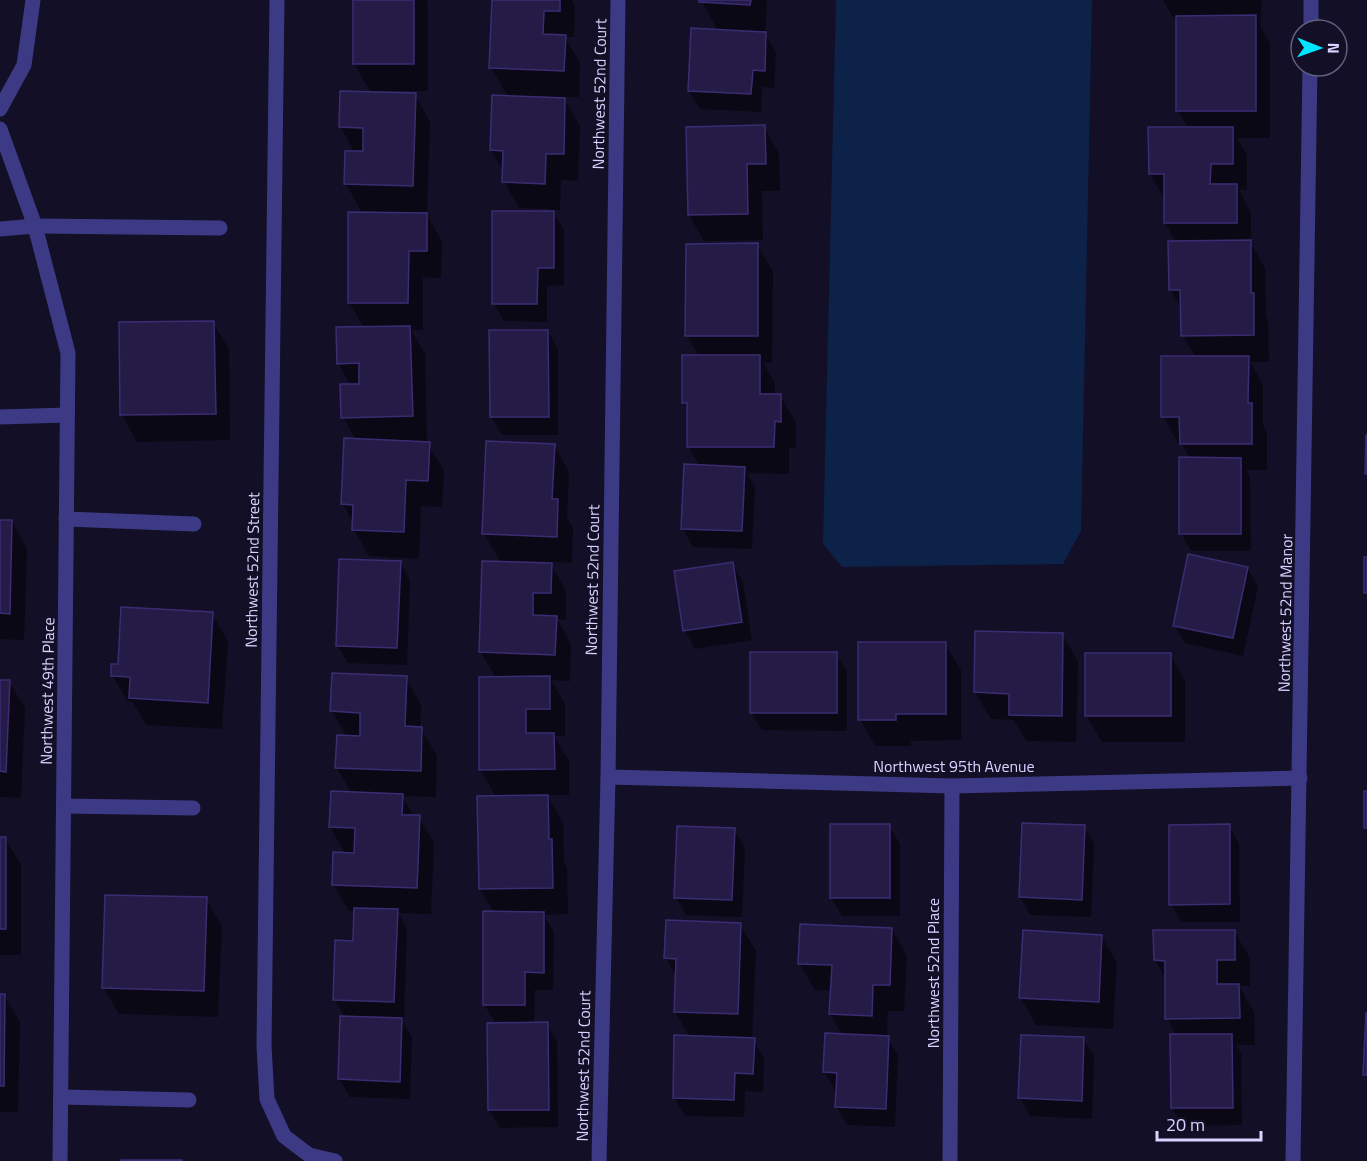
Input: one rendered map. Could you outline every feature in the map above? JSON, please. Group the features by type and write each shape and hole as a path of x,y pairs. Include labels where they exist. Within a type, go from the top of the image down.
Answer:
{"street":[{"path":"0,108 24,65 33,0"},
{"name":"Northwest 52nd Street","path":"277,0 264,1046 267,1099 284,1136 309,1155 336,1161"},
{"name":"Northwest 52nd Court","path":"599,1161 608,777 618,0"},
{"path":"1311,0 1311,18"},
{"name":"Northwest 52nd Manor","path":"1293,1161 1310,78"},
{"name":"Northwest 49th Place","path":"0,129 35,226 68,353 60,1161"},
{"path":"0,229 35,226 220,228"},
{"path":"0,417 67,415"},
{"path":"66,519 194,524"},
{"name":"Northwest 95th Avenue","path":"608,777 952,786 1300,778"},
{"name":"Northwest 52nd Place","path":"950,1161 952,786"},
{"path":"64,806 193,808"},
{"path":"61,1096 189,1100"}],"water":[{"path":"836,0 1092,0 1081,531 1063,564 842,567 823,544"}],"building":[{"path":"353,0 414,0 414,64 353,64"},
{"path":"492,0 560,0 560,11 544,11 543,34 566,35 564,71 489,68"},
{"path":"699,0 751,0 750,5 699,2"},
{"path":"1256,15 1256,111 1176,111 1176,16"},
{"path":"691,28 766,32 765,71 753,70 751,94 688,91"},
{"path":"340,91 416,93 413,186 344,184 345,151 363,151 363,128 339,127"},
{"path":"492,95 565,98 564,154 546,154 545,184 502,182 503,151 490,150"},
{"path":"765,125 766,164 747,164 748,214 688,215 686,127"},
{"path":"1148,127 1233,127 1233,164 1211,164 1210,184 1237,184 1237,223 1164,223 1164,174 1149,174"},
{"path":"492,211 554,211 554,268 538,268 537,304 492,304"},
{"path":"348,212 427,213 427,251 409,251 408,303 348,303"},
{"path":"1251,240 1254,335 1181,336 1180,290 1169,290 1168,241"},
{"path":"758,243 758,336 685,336 686,244"},
{"path":"214,321 216,414 120,415 119,322"},
{"path":"410,326 413,416 341,418 340,384 359,384 359,363 337,364 336,327"},
{"path":"489,330 548,330 549,417 490,417"},
{"path":"682,355 760,355 760,394 781,394 781,422 775,421 774,447 687,447 687,403 682,403"},
{"path":"1161,356 1249,356 1248,403 1252,403 1252,444 1180,444 1179,417 1161,417"},
{"path":"1366,435 1367,474 1365,474"},
{"path":"344,438 430,442 428,481 406,480 404,532 352,530 353,505 341,504"},
{"path":"486,441 555,444 552,499 558,499 557,537 482,534"},
{"path":"1179,457 1241,458 1241,534 1179,534"},
{"path":"684,464 745,467 742,531 681,529"},
{"path":"0,520 12,520 10,614 0,613"},
{"path":"1188,554 1248,567 1233,638 1173,626"},
{"path":"1364,557 1367,557 1367,593 1364,593"},
{"path":"339,559 401,561 397,648 336,646"},
{"path":"482,561 552,563 551,593 533,593 533,615 557,616 555,655 479,652"},
{"path":"733,562 742,622 683,631 674,571"},
{"path":"121,607 213,612 208,703 129,698 130,677 111,676 111,664 118,664"},
{"path":"975,631 1063,633 1062,716 1009,715 1009,694 974,692"},
{"path":"858,642 946,642 946,714 896,714 896,720 858,720"},
{"path":"750,652 837,652 837,713 750,713"},
{"path":"1085,653 1171,653 1171,716 1085,716"},
{"path":"332,673 407,676 405,726 422,727 421,771 335,768 337,735 360,736 360,713 330,711"},
{"path":"550,676 550,709 526,709 526,733 554,733 555,769 479,770 479,677"},
{"path":"0,680 10,680 6,772 0,771"},
{"path":"331,791 403,794 402,815 420,815 417,888 332,885 333,852 354,853 355,828 329,827"},
{"path":"1364,791 1367,791 1367,828 1364,828"},
{"path":"548,795 553,888 479,889 477,796"},
{"path":"1022,823 1085,825 1082,900 1019,897"},
{"path":"830,824 890,824 890,898 830,898"},
{"path":"1230,824 1230,904 1169,905 1169,825"},
{"path":"677,826 735,828 732,900 674,898"},
{"path":"0,837 6,837 6,929 0,929"},
{"path":"105,895 207,897 204,991 102,988"},
{"path":"354,908 398,909 394,1002 333,1000 335,940 353,941"},
{"path":"483,911 544,912 544,973 525,972 525,1005 483,1005"},
{"path":"666,920 741,923 738,1014 674,1012 676,959 664,958"},
{"path":"800,924 892,928 890,985 873,985 872,1016 829,1014 832,965 798,964"},
{"path":"1023,930 1102,935 1099,1002 1019,998"},
{"path":"1153,930 1235,930 1235,960 1217,960 1217,984 1239,984 1240,1018 1165,1019 1165,961 1154,960"},
{"path":"0,994 5,994 4,1086 0,1086"},
{"path":"1366,1013 1367,1075 1363,1075"},
{"path":"340,1016 402,1018 400,1082 338,1079"},
{"path":"548,1022 549,1110 488,1110 487,1023"},
{"path":"825,1033 889,1036 886,1109 835,1107 837,1073 823,1072"},
{"path":"1170,1034 1232,1034 1233,1108 1171,1108"},
{"path":"674,1035 755,1038 753,1074 735,1073 734,1100 673,1098"},
{"path":"1021,1035 1084,1037 1082,1101 1018,1098"},
{"path":"182,1160 182,1161 121,1161"}]}
